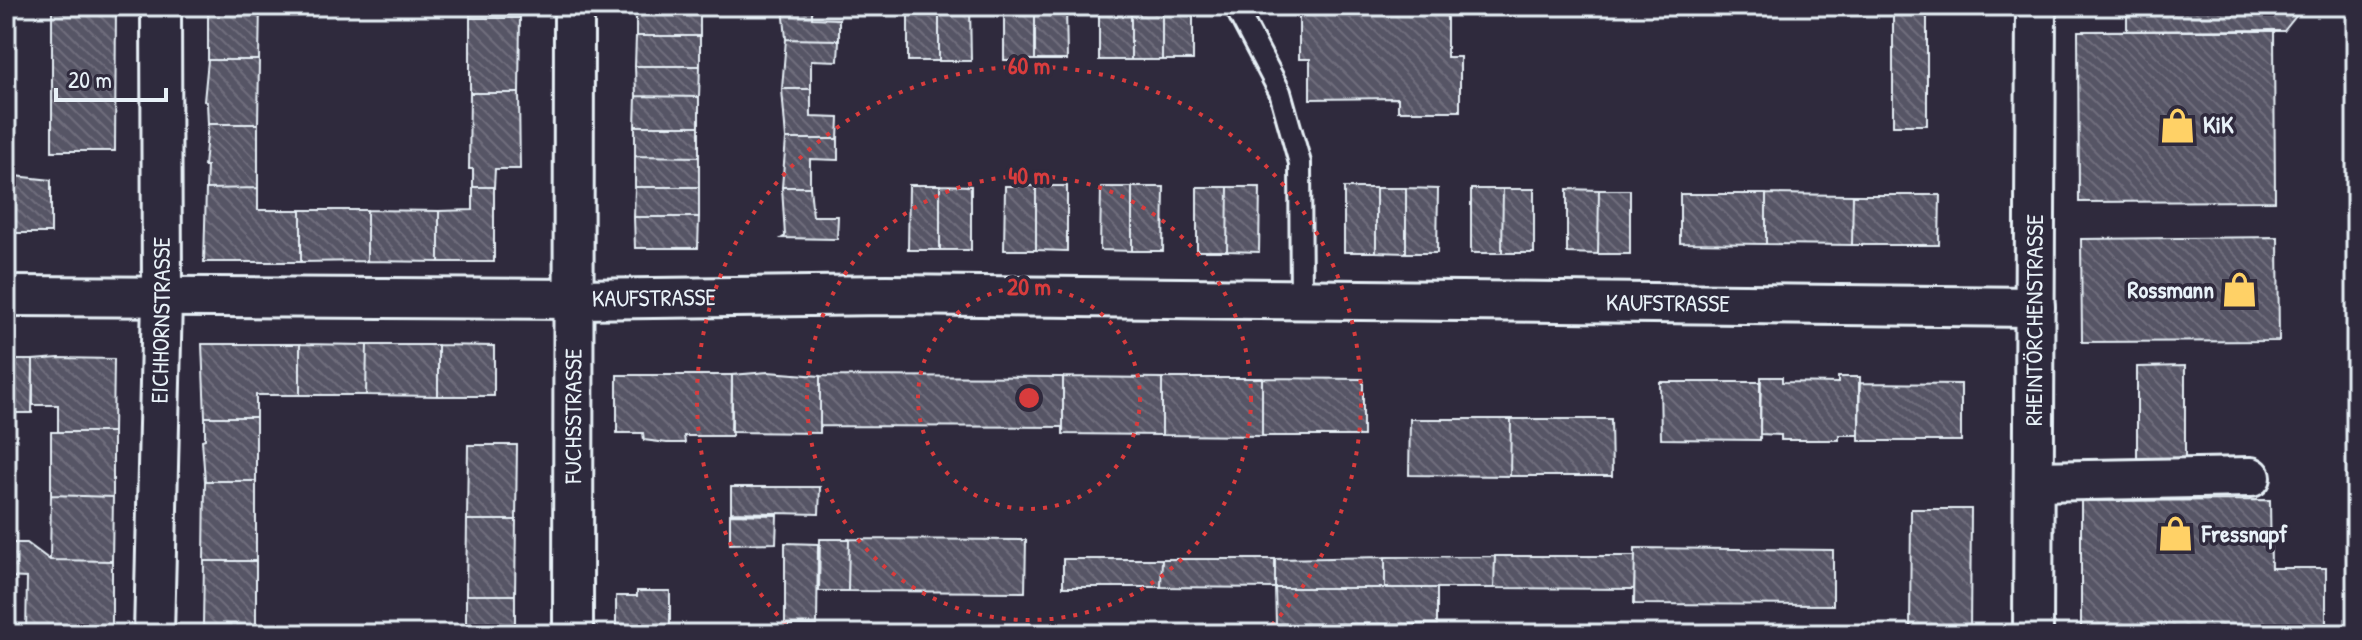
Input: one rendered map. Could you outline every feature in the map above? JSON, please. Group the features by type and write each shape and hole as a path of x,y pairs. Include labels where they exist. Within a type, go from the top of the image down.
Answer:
{"street":[{"name":"EICHHORNSTRASSE","path":"154,634 162,299 161,6"},
{"name":"FUCHSSTRASSE","path":"573,634 574,6"},
{"name":"RHEINTÖRCHENSTRASSE","path":"2033,634 2036,6"},
{"name":"KAUFSTRASSE","path":"6,296 575,299 886,295 2035,307"},
{"path":"2035,481 2251,477"}],"lane":[{"path":"1235,6 1280,92 1300,163 1301,298"}],"building":[{"path":"52,6 116,6 115,151 52,151"},
{"path":"208,6 260,6 259,60 208,60"},
{"path":"470,6 520,6 520,18 470,18"},
{"path":"636,6 700,6 700,36 636,36"},
{"path":"783,6 812,6 812,18 839,19 839,40 786,39"},
{"path":"908,6 939,6 939,61 908,61"},
{"path":"939,6 970,6 971,61 939,61"},
{"path":"1004,6 1035,6 1035,60 1004,60"},
{"path":"1035,6 1066,6 1067,60 1035,60"},
{"path":"1099,6 1131,6 1131,60 1099,60"},
{"path":"1131,6 1162,6 1162,60 1131,60"},
{"path":"1162,6 1193,6 1193,60 1162,60"},
{"path":"1299,6 1447,6 1447,57 1460,57 1460,111 1398,111 1398,98 1310,99 1310,59 1299,59"},
{"path":"1893,6 1927,6 1927,125 1893,125"},
{"path":"2127,6 2304,6 2284,31 2127,31"},
{"path":"470,18 520,18 519,93 470,93"},
{"name":"KiK","path":"2274,30 2275,201 2079,202 2078,31"},
{"path":"636,36 700,36 700,66 635,66"},
{"path":"786,39 839,40 838,61 811,60 811,89 782,89"},
{"path":"208,60 259,60 258,124 208,124 207,102 204,101"},
{"path":"635,66 700,66 699,97 636,96"},
{"path":"782,89 811,89 811,117 839,118 838,139 786,139"},
{"path":"470,93 519,93 520,169 495,169 494,187 473,187 473,169 469,169"},
{"path":"636,96 699,97 699,126 635,126"},
{"path":"208,124 258,124 258,188 206,189 207,166 204,166"},
{"path":"635,126 699,126 699,157 635,156"},
{"path":"786,139 838,139 838,160 810,159 810,187 782,187"},
{"path":"635,156 699,157 699,187 635,187"},
{"path":"6,175 51,180 51,233 6,233"},
{"path":"909,185 940,185 940,250 908,250"},
{"path":"940,185 971,186 971,250 940,250"},
{"path":"1005,186 1036,186 1036,250 1004,250"},
{"path":"1036,186 1067,186 1067,251 1036,250"},
{"path":"473,187 494,187 494,262 439,262 439,211 473,210"},
{"path":"635,187 699,187 699,217 634,217"},
{"path":"782,187 810,187 813,216 838,216 837,239 782,238 785,236"},
{"path":"1101,187 1132,187 1132,251 1100,250"},
{"path":"1132,187 1164,187 1163,251 1132,251"},
{"path":"1197,187 1228,187 1227,251 1197,251"},
{"path":"1228,187 1260,187 1259,252 1227,251"},
{"path":"258,188 258,210 301,210 301,262 204,262 206,189"},
{"path":"1344,188 1376,188 1376,252 1344,252"},
{"path":"1376,188 1406,188 1406,253 1376,252"},
{"path":"1406,188 1438,189 1437,253 1406,253"},
{"path":"1471,189 1503,189 1502,253 1471,253"},
{"path":"1503,189 1534,189 1534,253 1502,253"},
{"path":"1567,189 1599,190 1598,254 1567,253"},
{"path":"1599,190 1630,190 1630,254 1598,254"},
{"path":"1680,194 1766,194 1766,244 1680,243"},
{"path":"1766,194 1853,195 1852,245 1766,244"},
{"path":"1853,195 1940,195 1939,245 1852,245"},
{"path":"301,210 367,210 367,261 301,262"},
{"path":"367,210 439,211 439,262 367,261"},
{"path":"634,217 699,217 698,248 635,248"},
{"path":"2278,237 2279,341 2082,342 2081,239"},
{"path":"202,344 300,344 300,395 256,395 256,417 205,417"},
{"path":"300,344 367,345 366,395 300,395"},
{"path":"367,345 438,345 438,396 366,395"},
{"path":"438,345 494,346 494,396 438,396"},
{"path":"114,359 113,432 58,432 58,405 33,405 33,360"},
{"path":"6,360 33,360 32,413 6,413"},
{"path":"2185,366 2185,460 2137,460 2137,367"},
{"path":"768,372 820,376 820,433 731,432 732,375"},
{"path":"617,375 732,375 732,436 684,436 685,443 667,443 644,440 643,433 617,433"},
{"path":"820,376 1063,377 1063,427 820,426"},
{"path":"1063,377 1162,378 1162,435 1063,434"},
{"path":"1761,377 1782,377 1782,382 1838,383 1838,377 1860,377 1859,435 1839,435 1839,440 1781,440 1781,435 1760,434"},
{"path":"1162,378 1262,378 1262,436 1162,435"},
{"path":"1262,378 1363,379 1363,436 1262,436"},
{"path":"1660,382 1760,382 1760,440 1661,439"},
{"path":"1859,383 1961,384 1961,441 1859,441"},
{"path":"205,417 256,417 256,481 205,481 202,440 205,439"},
{"path":"1410,419 1511,419 1510,476 1409,475"},
{"path":"1511,419 1611,419 1612,476 1510,476"},
{"path":"51,432 113,432 113,497 51,495"},
{"path":"468,445 517,445 516,520 467,520"},
{"path":"205,481 256,481 256,561 204,561"},
{"path":"731,487 820,487 819,514 731,512"},
{"path":"51,495 113,497 112,561 50,560"},
{"name":"Fressnapf","path":"2270,500 2271,568 2326,568 2326,634 2081,634 2081,501"},
{"path":"1911,509 1971,509 1970,634 1910,634"},
{"path":"730,514 777,515 776,543 730,544"},
{"path":"467,520 516,520 515,595 466,595"},
{"path":"820,539 849,539 848,591 819,591"},
{"path":"849,539 1026,540 1025,592 848,591"},
{"path":"6,543 27,543 50,560 112,561 112,634 26,634 27,578 6,577"},
{"path":"785,543 818,544 817,625 785,625"},
{"path":"1635,548 1833,550 1833,605 1634,604"},
{"path":"1495,556 1635,556 1634,589 1494,588"},
{"path":"1495,556 1494,588 1385,588 1385,557"},
{"path":"1385,557 1385,588 1275,588 1275,559"},
{"path":"1063,559 1162,559 1161,587 1063,587"},
{"path":"1162,559 1275,559 1275,588 1161,587"},
{"path":"204,561 256,561 256,626 203,626"},
{"path":"1275,588 1437,588 1437,624 1276,624"},
{"path":"637,591 670,591 670,634 616,634 616,596 637,596"},
{"path":"466,595 515,595 515,634 466,634"},
{"path":"203,626 256,626 256,634 203,634"},
{"path":"775,627 776,634 731,634 731,628"}],"place":[{"name":"KiK","path":"2177,125"},
{"name":"Rossmann","path":"2240,290"},
{"name":"Fressnapf","path":"2176,534"}]}
